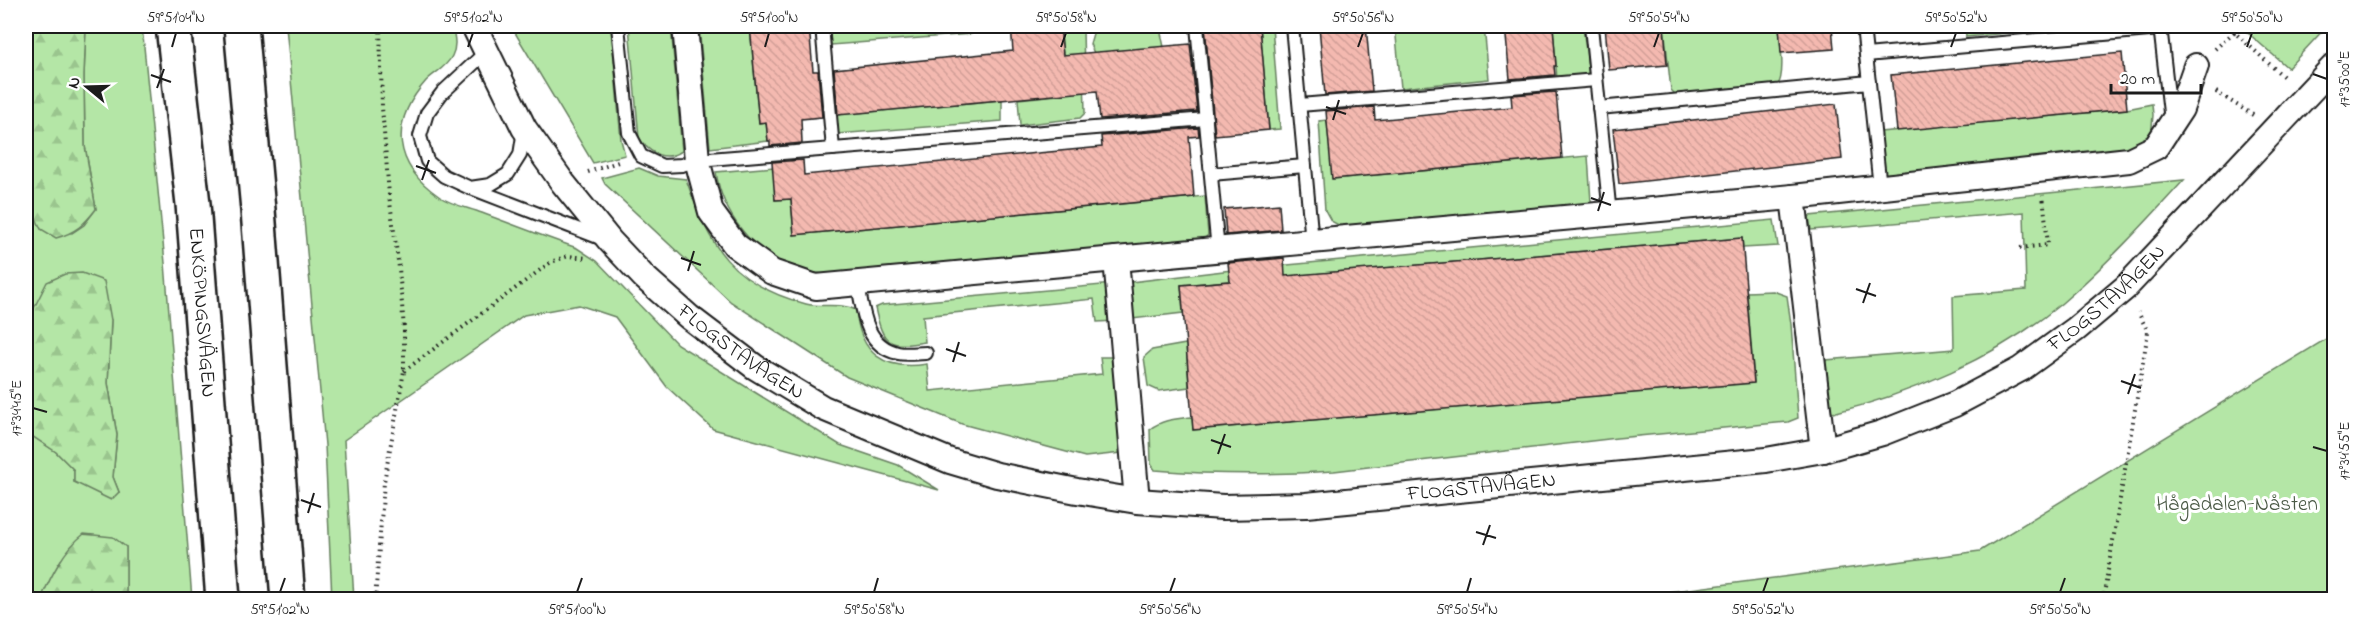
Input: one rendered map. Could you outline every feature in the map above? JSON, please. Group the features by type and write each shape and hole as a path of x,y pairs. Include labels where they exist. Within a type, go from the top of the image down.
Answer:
{"main road":[{"name":"ENKÖPINGSVÄGEN","path":"172,26 193,204 223,600"},
{"path":"241,26 258,210 288,600"}],"street":[{"name":"FLOGSTAVÄGEN","path":"474,26 524,128 563,183 610,241 644,277 689,317 755,367 823,408 950,461 997,475 1137,501 1223,507 1306,505 1766,460 1823,450 1882,433 1955,404 2020,369 2076,329 2125,288 2334,66"},
{"path":"685,26 697,160 711,212 735,245 772,272 816,287 1793,197 2129,160 2156,147 2181,110 2196,66"},
{"path":"1793,197 1823,450"},
{"path":"1116,259 1137,501"}],"lane":[{"path":"618,26 629,133 641,156 662,166 682,165 697,160 1206,119"},
{"path":"822,26 833,149"},
{"path":"1197,26 1218,251"},
{"path":"1292,26 1312,242"},
{"path":"1591,26 1610,214"},
{"path":"1863,26 1880,188"},
{"path":"1866,55 2161,27 2171,125"},
{"path":"486,52 442,93 427,113 420,136 427,161 444,176 470,188 610,241"},
{"path":"1300,105 1596,80"},
{"path":"1599,108 1869,82"},
{"path":"470,188 490,185 508,174 520,155 524,128"},
{"path":"1211,174 1305,166"},
{"path":"858,284 867,330 880,346 898,353 926,353"}],"path":[{"path":"375,600 384,482 404,371 404,329 382,107 380,26"},
{"path":"2245,26 2234,32 2196,66 2211,90 2254,116"},
{"path":"2324,42 2334,31"},
{"path":"2234,32 2288,80"},
{"path":"2247,125 2261,109"},
{"path":"585,174 608,164 641,156"},
{"path":"2020,248 2048,245 2040,170"},
{"path":"404,371 551,262 568,256 578,256 595,262"},
{"path":"2103,600 2148,332 2125,288"}],"green space":[{"path":"26,26 86,26 85,146 96,209 79,228 56,238 41,229 34,214 26,207"},
{"path":"86,26 142,26 165,263 192,599 126,599 126,547 61,560 41,599 26,599 26,432 56,452 74,470 74,482 119,492 113,477 117,435 108,383 111,320 36,307 26,324 26,207 34,214 41,229 72,233 84,225 96,209 85,146"},
{"path":"286,26 451,26 455,41 452,56 444,67 426,81 414,97 406,112 402,128 405,157 424,185 450,202 577,248 597,261 677,344 840,445 898,465 939,490 713,429 667,387 615,317 579,305 524,315 344,440 354,599 332,599 325,445"},
{"path":"511,26 611,26 621,140 625,155 593,163"},
{"path":"629,26 671,26 682,151 676,154 658,155 639,138"},
{"path":"699,26 750,26 759,123 766,122 768,141 710,148"},
{"path":"829,26 970,26 971,34 831,45"},
{"path":"1060,26 1076,26 1083,31 1085,113 1080,118 1020,125 1018,99 1067,94"},
{"path":"1090,26 1155,27 1161,33 1164,47 1094,53 1090,44 1094,30"},
{"path":"1260,26 1272,26 1280,129 1269,130"},
{"path":"1395,26 1484,26 1489,79 1401,88"},
{"path":"1553,26 1583,26 1589,77 1557,80"},
{"path":"1664,26 1779,26 1782,66 1780,82 1777,87 1678,97 1671,90"},
{"path":"1965,26 2054,26 2055,28 1966,37"},
{"path":"2240,26 2327,26 2288,68"},
{"path":"1002,100 1002,121 837,134 834,115"},
{"path":"2152,104 2151,138 2126,156 1882,174 1880,132 2127,109"},
{"path":"1327,120 1333,179 1588,156 1591,202 1585,206 1344,228 1331,221 1325,210 1319,121"},
{"path":"774,167 775,200 791,199 794,235 1205,196 1208,235 1202,241 841,276 802,271 776,260 751,240 732,215 719,187 716,172"},
{"path":"639,168 658,176 686,179 704,225 715,244 741,274 780,296 806,304 844,306 856,310 858,325 869,348 887,362 898,365 927,364 930,391 1102,374 1100,357 1113,357 1121,453 1085,457 962,424 847,377 731,302 605,184 602,178"},
{"path":"2184,180 2078,289 2010,340 1952,372 1921,385 1829,414 1823,370 1826,360 1954,349 1953,296 2026,290 2024,212 1811,230 1809,216"},
{"path":"1774,220 1778,246 1743,248 1742,238 1181,285 1183,313 1132,319 1129,289 1131,282 1232,270"},
{"path":"82,273 104,281 111,320 108,383 117,435 113,477 119,492 111,500 74,482 74,470 56,452 26,432 26,324 47,282 65,274"},
{"path":"1113,284 1115,321 1097,322 1094,299 923,316 925,342 913,344 889,341 881,329 875,308 882,305"},
{"path":"1773,291 1787,296 1791,324 1798,418 1788,422 1617,438 1334,471 1267,474 1200,473 1155,470 1151,464 1150,429 1165,421 1175,419 1192,417 1193,430 1754,382 1747,292"},
{"name":"Hågadalen-Nåsten","path":"2334,334 2334,599 1614,599 1980,551"},
{"path":"1186,344 1189,387 1159,391 1148,386 1144,357 1152,350"},
{"path":"84,534 113,537 126,547 126,599 41,599 64,555"}],"building":[{"path":"750,26 809,26 813,71 818,71 822,117 801,119 802,143 770,146 766,122 759,123"},
{"path":"1011,26 1060,26 1063,55 1190,44 1197,111 1100,119 1097,91 838,115 834,69 1013,51"},
{"path":"1205,26 1260,26 1269,130 1215,135"},
{"path":"1319,26 1366,26 1372,91 1325,95"},
{"path":"1505,26 1553,26 1555,75 1510,79"},
{"path":"1605,26 1664,26 1667,65 1609,70"},
{"path":"1779,26 1832,26 1834,49 1781,53"},
{"path":"2122,53 2127,109 1897,131 1891,75"},
{"path":"1556,92 1562,158 1332,179 1326,111 1374,107 1375,120 1512,107 1511,95"},
{"path":"1836,104 1842,159 1619,184 1613,129"},
{"path":"1198,128 1199,136 1189,137 1194,197 794,235 791,199 775,200 772,162 803,160 804,175 1102,147 1101,136"},
{"path":"1279,204 1281,230 1226,235 1224,209"},
{"path":"1742,238 1754,383 1193,430 1181,285 1230,281 1228,263 1284,258 1285,276"}]}
